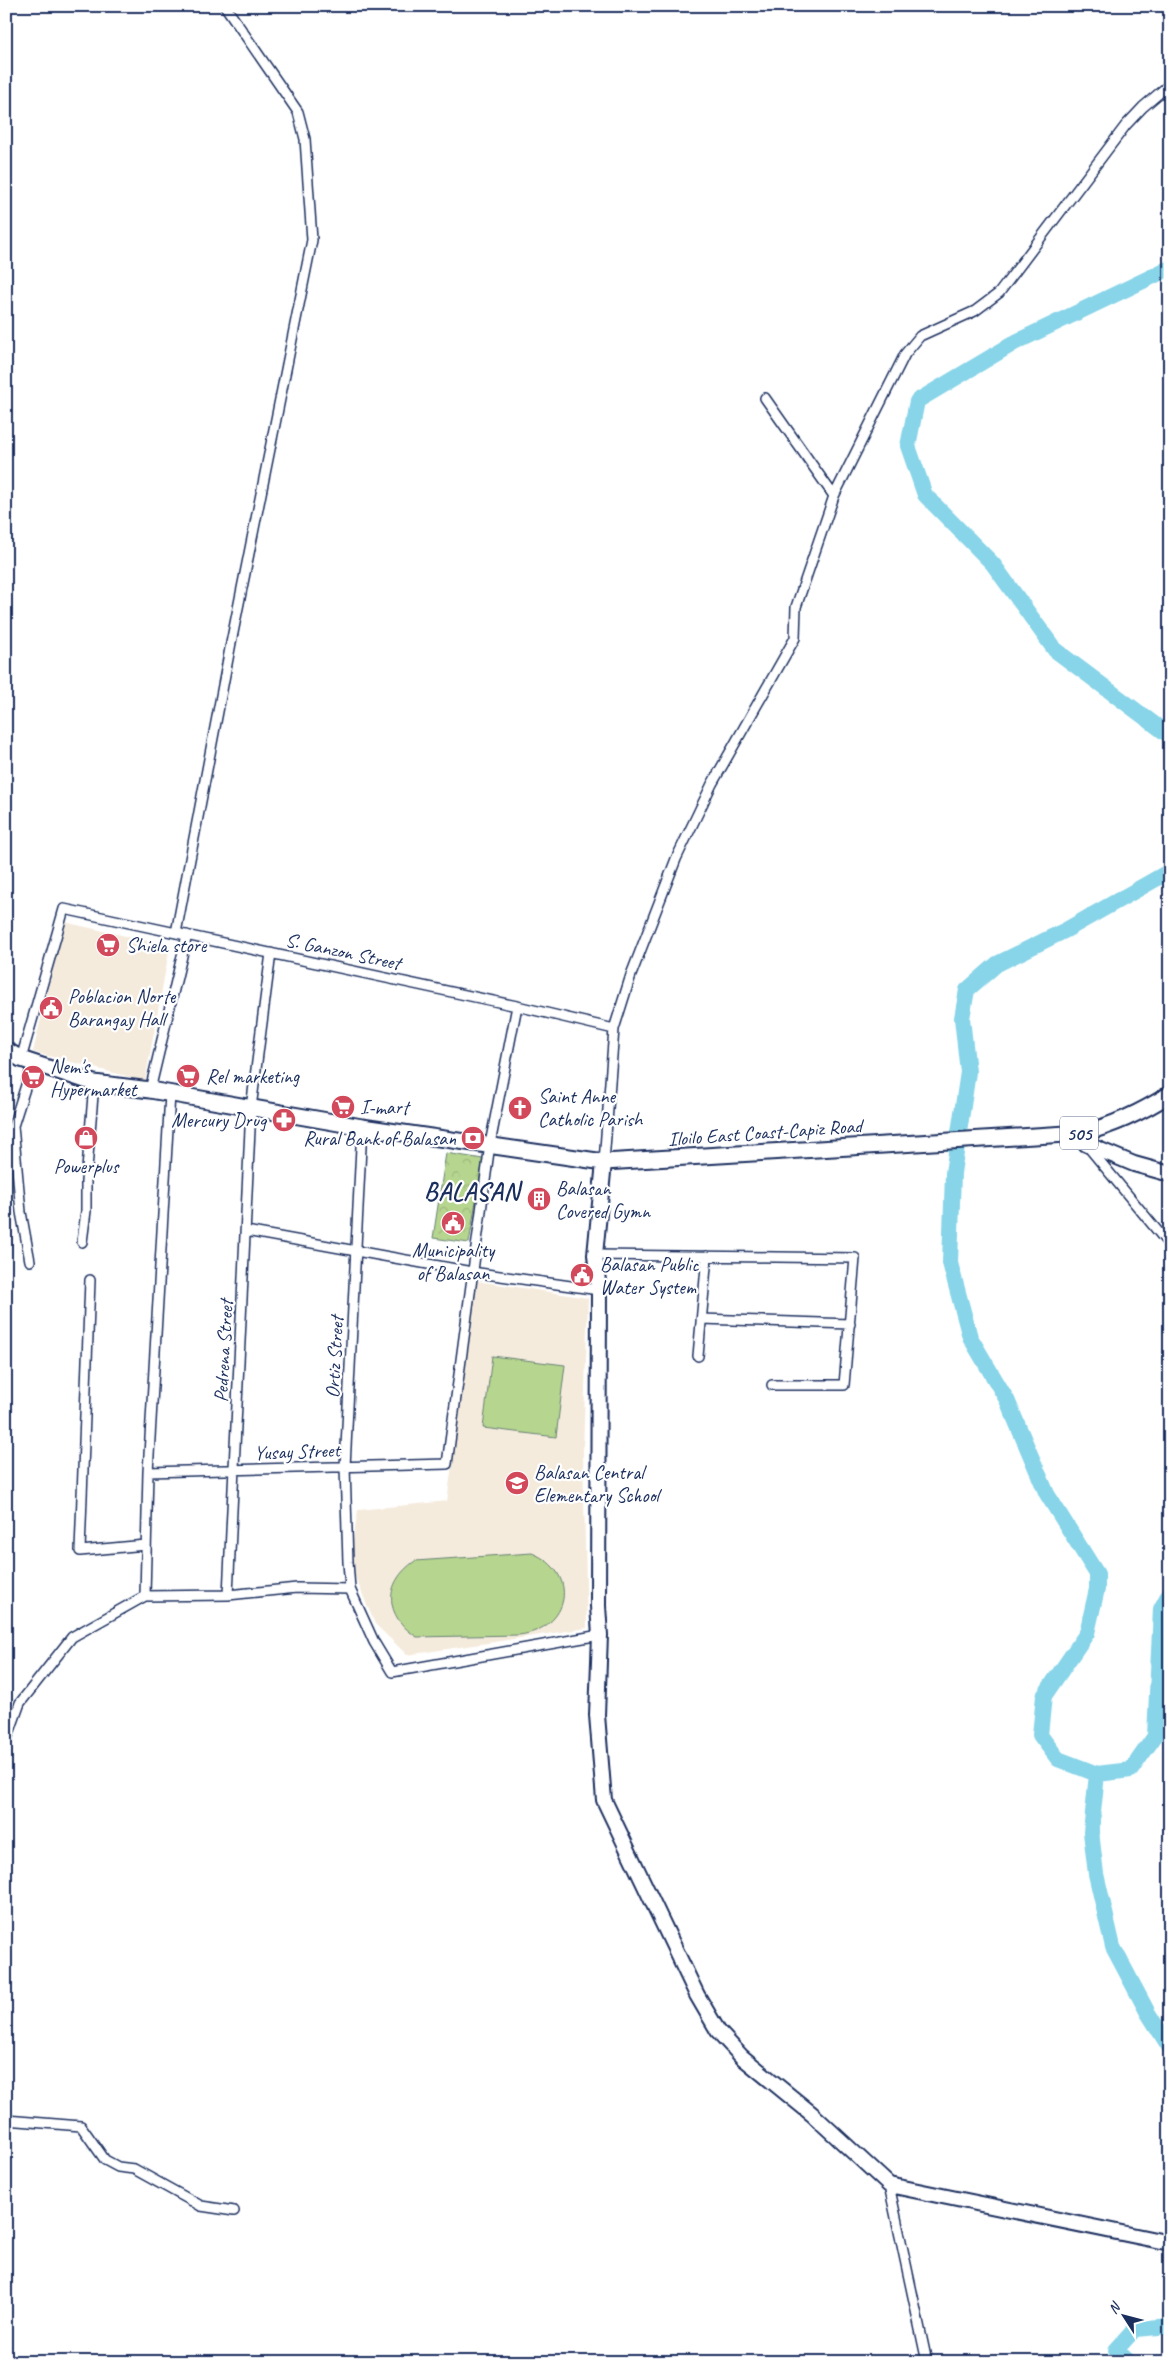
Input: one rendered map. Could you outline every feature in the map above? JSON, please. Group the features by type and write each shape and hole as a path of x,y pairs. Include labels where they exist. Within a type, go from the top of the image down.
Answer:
{"main road":[{"name":"Iloilo East Coast-Capiz Road","path":"6,1050 27,1061 94,1083 150,1090 362,1127 604,1162 937,1141 1084,1139 1140,1113 1170,1094"}],"street":[{"path":"176,933 231,643 312,240 305,139 298,112 225,6"},
{"path":"1168,2243 889,2185 812,2114 742,2057 718,2031 698,1995 604,1800 597,1715 600,1635 598,1606 599,1290 595,1256 614,1029 631,975 676,859 712,784 795,638 796,606 834,496 905,354 920,336 975,311 999,293 1126,125 1143,106 1170,84"},
{"path":"765,398 834,496"},
{"name":"S. Ganzon Street","path":"27,1061 64,909 517,1006 614,1029"},
{"path":"150,1090 186,935"},
{"name":"Pedrena Street","path":"228,1595 236,1470 251,1108 271,953"},
{"path":"472,1272 490,1144 517,1006"},
{"path":"27,1061 13,1126 22,1212 30,1261"},
{"path":"82,1242 86,1211 86,1181 94,1083"},
{"path":"145,1596 148,1472 170,1094"},
{"name":"Ortiz Street","path":"350,1589 345,1467 362,1127"},
{"path":"1084,1139 1134,1164 1170,1174"},
{"path":"1084,1139 1170,1246"},
{"path":"246,1231 472,1272 599,1290"},
{"path":"595,1256 855,1258 844,1385 772,1385"},
{"path":"698,1356 708,1256"},
{"name":"Yusay Street","path":"148,1472 447,1464 472,1272"},
{"path":"90,1280 80,1551 146,1545"},
{"path":"701,1319 850,1324"},
{"path":"6,1742 20,1703 72,1637 145,1596 228,1595 297,1588 350,1589 374,1642 392,1672 600,1635"},
{"path":"6,2120 81,2126 105,2160 118,2167 134,2169 200,2206 234,2211"},
{"path":"889,2185 927,2362"}],"shaded area":[{"path":"64,922 170,946 145,1081 33,1052"},
{"name":"Balasan Central Elementary School","path":"477,1281 588,1298 583,1453 587,1628 407,1655 375,1624 349,1562 358,1510 447,1501"}],"green space":[{"path":"446,1153 483,1159 469,1243 433,1238"},
{"path":"492,1356 565,1365 556,1437 483,1428"},
{"path":"532,1553 547,1562 558,1573 563,1586 563,1599 559,1611 550,1622 536,1631 519,1635 417,1637 406,1629 393,1610 393,1589 397,1579 415,1561"}],"waterway":[{"path":"1170,268 1016,342 917,401 908,446 925,495 993,564 1055,650 1170,736"},
{"path":"1170,871 1066,930 997,964 967,990 962,1018 968,1072 953,1173 950,1263 970,1337 1007,1400 1047,1494 1097,1574 1097,1589 1087,1633 1044,1696 1040,1735 1058,1759 1097,1774 1131,1770 1155,1736 1161,1609 1170,1592"},
{"path":"1097,1774 1091,1832 1096,1874 1113,1947 1148,2013 1170,2048"},
{"path":"1129,2362 1116,2350 1135,2329 1170,2326"}],"place":[{"name":"Shiela store","path":"108,945"},
{"name":"Poblacion Norte Barangay Hall","path":"51,1008"},
{"name":"Rel marketing","path":"188,1076"},
{"name":"Nem's Hypermarket","path":"33,1077"},
{"name":"I-mart","path":"343,1107"},
{"name":"Saint Anne Catholic Parish","path":"520,1108"},
{"name":"Mercury Drug","path":"284,1120"},
{"name":"Powerplus","path":"86,1138"},
{"name":"Rural Bank of Balasan","path":"473,1138"},
{"name":"Balasan Covered Gymn","path":"539,1199"},
{"name":"Municipality of Balasan","path":"453,1223"},
{"name":"Balasan Public Water System","path":"582,1275"},
{"name":"Balasan Central Elementary School","path":"517,1483"}],"district":[{"name":"BALASAN","path":"472,1191"}]}
